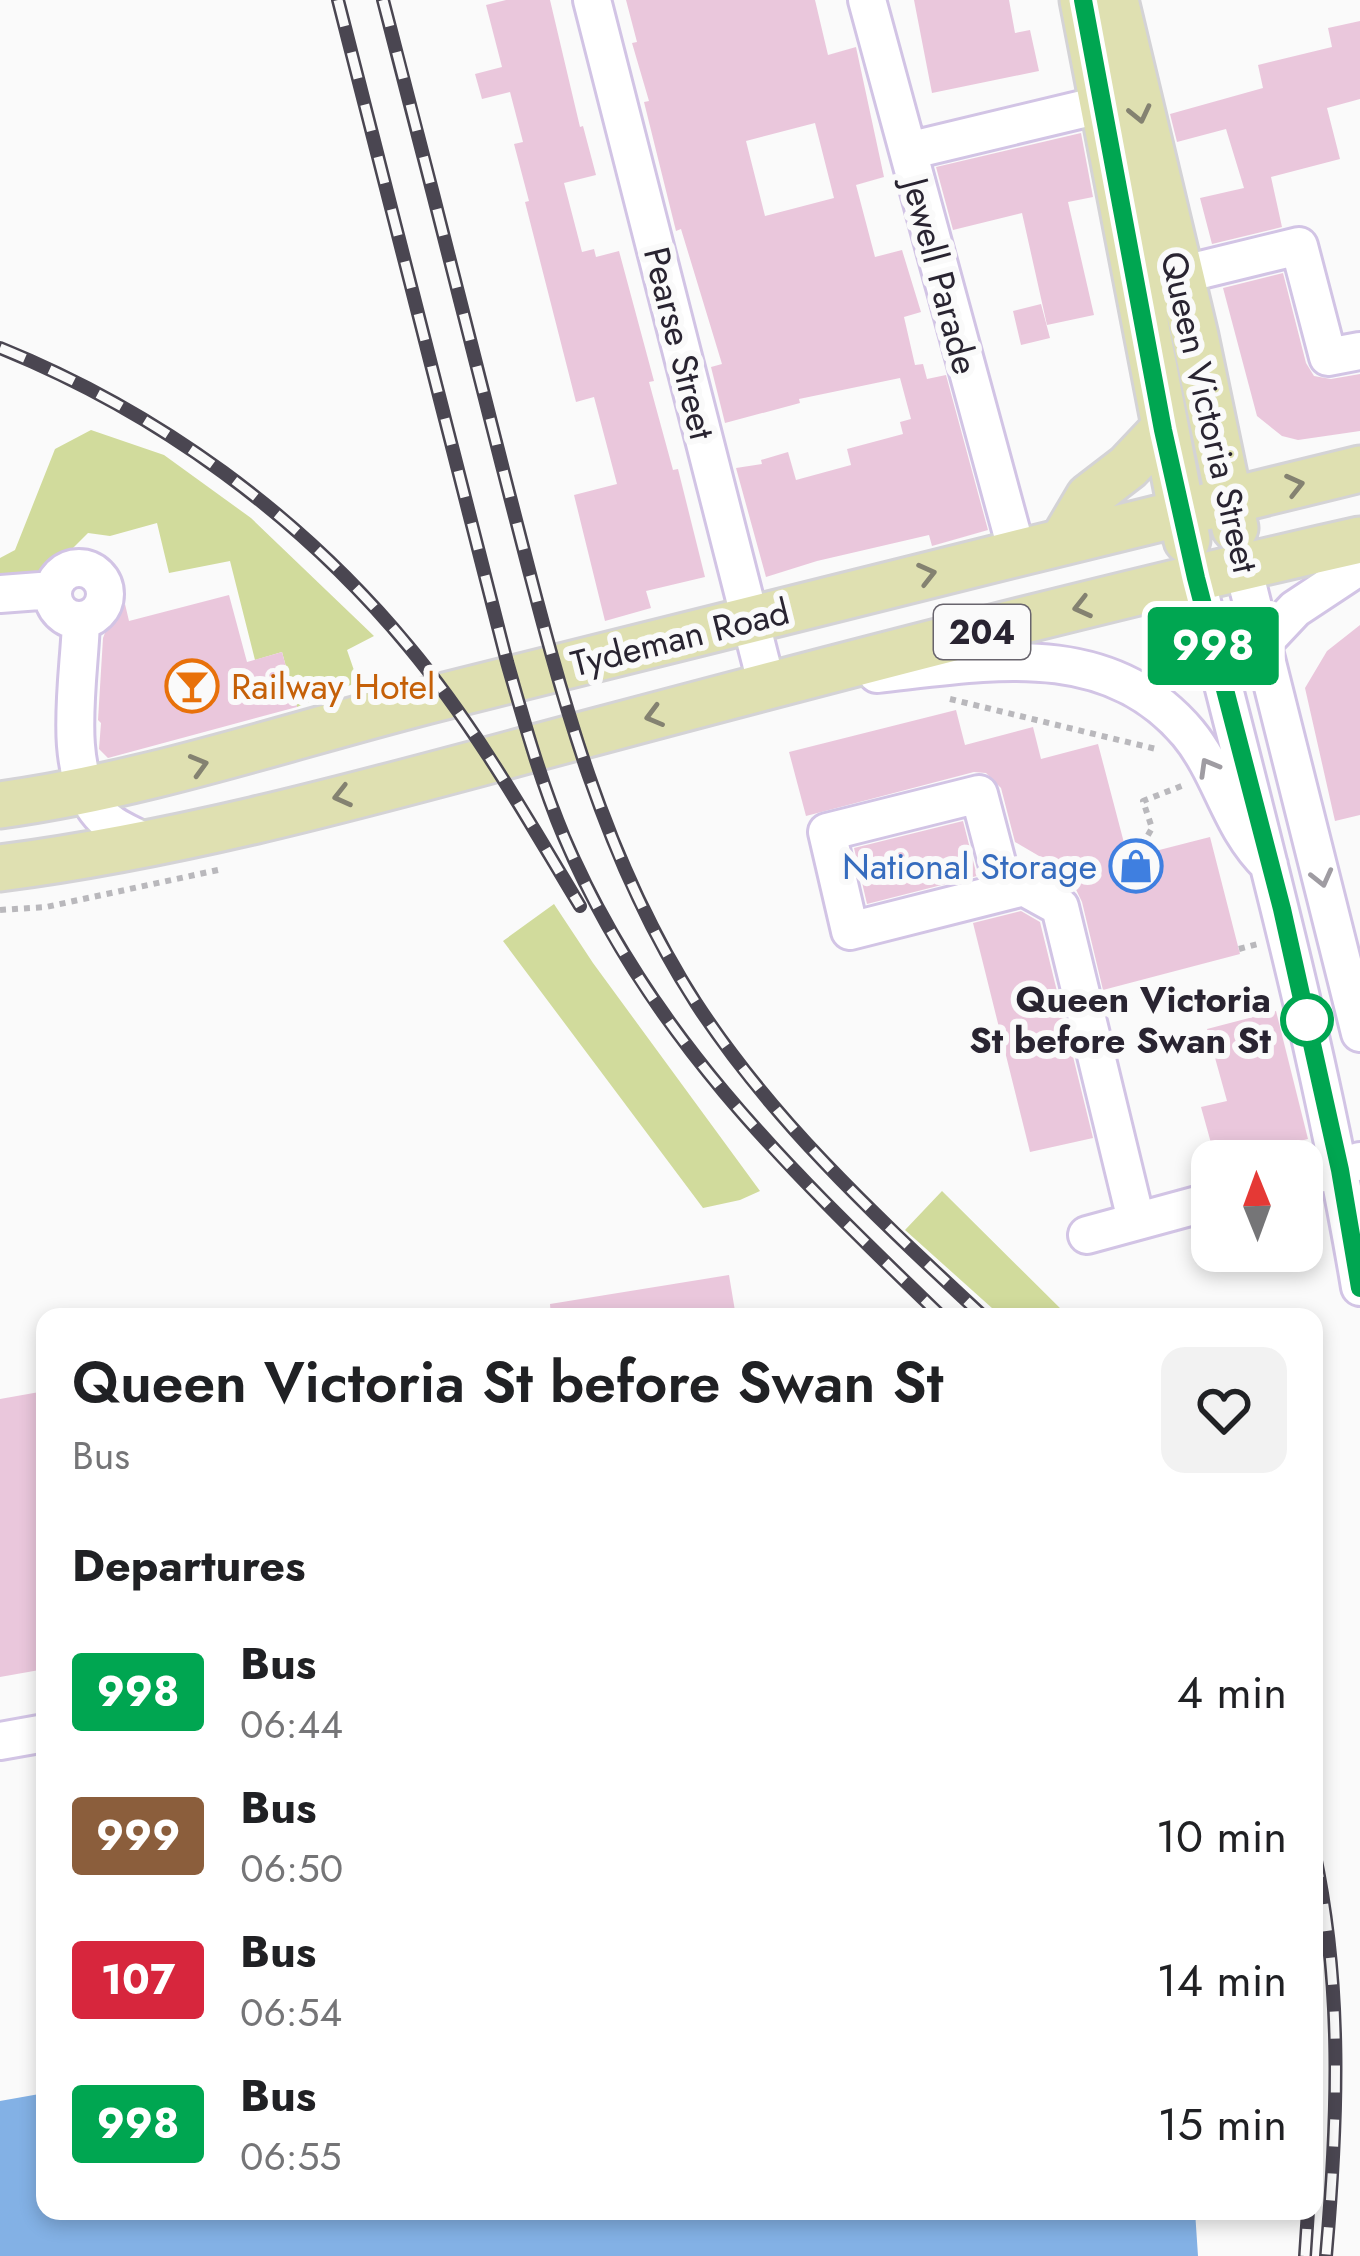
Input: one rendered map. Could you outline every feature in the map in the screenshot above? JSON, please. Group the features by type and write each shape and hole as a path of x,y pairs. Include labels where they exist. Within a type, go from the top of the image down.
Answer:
{"main road":[{"name":"Queen Victoria Street","path":"1083,0 1163,430 1196,578"},
{"name":"Queen Victoria Street","path":"1115,0 1244,567"},
{"path":"1063,541 1089,497 1128,467 1163,430"},
{"name":"Tydeman Road","path":"0,805 161,776 391,710 1360,470"},
{"name":"Tydeman Road","path":"0,868 148,843 1360,540"}],"street":[{"name":"Pearse Street","path":"592,0 767,686"},
{"name":"Jewell Parade","path":"867,0 1017,552"},
{"path":"908,151 1104,104"},
{"path":"1180,275 1299,246 1328,358 1360,351"},
{"path":"1262,643 1294,610 1360,566"},
{"name":"Queen Victoria Street","path":"1244,567 1360,1033"},
{"path":"0,593 53,590 61,575 77,568 100,578 105,600 97,614 81,620 75,730 86,793 102,816 148,843"},
{"name":"Queen Victoria Street","path":"1196,578 1350,1165 1360,1287"},
{"path":"767,686 1015,659 1085,670 1124,685 1187,733 1249,845 1269,865"},
{"path":"1024,887 850,931 826,832 980,794 1000,874 1024,887 1060,907 1136,1220"},
{"path":"1087,1234 1191,1206"},
{"path":"0,1741 36,1735"}],"path":[{"path":"934,695 1156,752 1160,737"},
{"path":"1136,856 1152,828 1143,801 1193,782"},
{"path":"1239,949 1258,944"}],"green space":[{"path":"91,430 164,455 251,518 374,636 347,650 358,682 297,707 282,652 255,660 230,561 169,573 157,523 110,536 88,533 33,588 0,585 0,558 15,550 55,449"},
{"path":"554,904 760,1191 703,1208 503,941"},
{"path":"942,1191 1060,1308 992,1308 905,1230"}],"water":[{"path":"36,2095 36,2220 1196,2220 1198,2256 0,2256 0,2101"}],"building":[{"path":"550,0 596,175 564,183 582,252 594,249 596,257 619,251 654,381 649,382 673,470 678,469 705,577 646,591 651,608 605,621 574,495 617,484 594,397 576,402 525,202 529,201 514,144 523,142 510,92 482,99 475,74 502,67 486,5"},
{"path":"626,0 815,0 828,55 856,47 884,177 856,185 875,257 902,250 921,312 904,317 915,365 923,364 927,379 946,375 988,530 932,546 929,535 766,577 736,468 762,464 761,460 788,452 796,480 851,465 847,449 903,434 900,422 911,419 900,378 799,399 800,403 725,423 711,367 722,364 681,229 676,231 644,102 649,101 632,43 637,42","holes":["815,123 834,198 765,216 746,141"]},
{"path":"914,0 1009,0 1015,33 1030,30 1039,71 932,93"},
{"path":"1360,21 1360,99 1327,108 1340,159 1271,177 1282,227 1212,244 1200,198 1244,188 1226,129 1177,142 1170,114 1263,88 1258,65 1332,47 1328,28"},
{"path":"1081,133 1093,197 1068,202 1094,315 1047,325 1022,213 953,230 936,167"},
{"path":"1283,273 1306,363 1314,376 1331,379 1360,374 1360,431 1298,440 1282,436 1257,416 1223,288"},
{"path":"1041,304 1050,338 1021,345 1013,311"},
{"name":"Railway Hotel","path":"229,595 247,662 282,652 297,707 108,758 99,749 98,720 103,638 108,625 125,604 129,621"},
{"path":"1360,625 1360,815 1335,821 1305,688 1327,651"},
{"name":"National Storage","path":"956,710 965,745 1033,727 1041,759 1098,744 1128,858 1210,837 1240,954 1103,990 1082,902 1068,873 1015,842 1001,788 986,773 974,772 806,816 789,752"},
{"path":"963,821 977,876 867,904 854,848"},
{"path":"1021,911 1040,922 1093,1138 1030,1152 973,923"},
{"path":"1276,1011 1308,1139 1210,1140 1201,1107 1227,1101 1207,1029"},
{"path":"729,1275 734,1308 550,1308 550,1304"},
{"path":"36,1393 36,1671 0,1677 0,1399"}],"railway":[{"path":"338,0 507,662 564,837 637,975 681,1037 778,1153 933,1308"},
{"path":"383,0 562,691 631,883 696,1003 760,1089 868,1206 975,1308"},
{"path":"0,348 115,403 170,436 273,511 321,554 367,599 456,708 580,906"},
{"path":"1323,1902 1335,2053 1326,2256"},
{"path":"1305,2256 1307,2220"}],"bus line":[{"name":"998","path":"1083,0 1163,430 1196,578 1282,909 1340,1170 1360,1288"}],"place":[{"name":"Railway Hotel","path":"192,686"},
{"name":"National Storage","path":"1136,866"},
{"name":"Queen Victoria St before Swan St","path":"1307,1020"}]}
